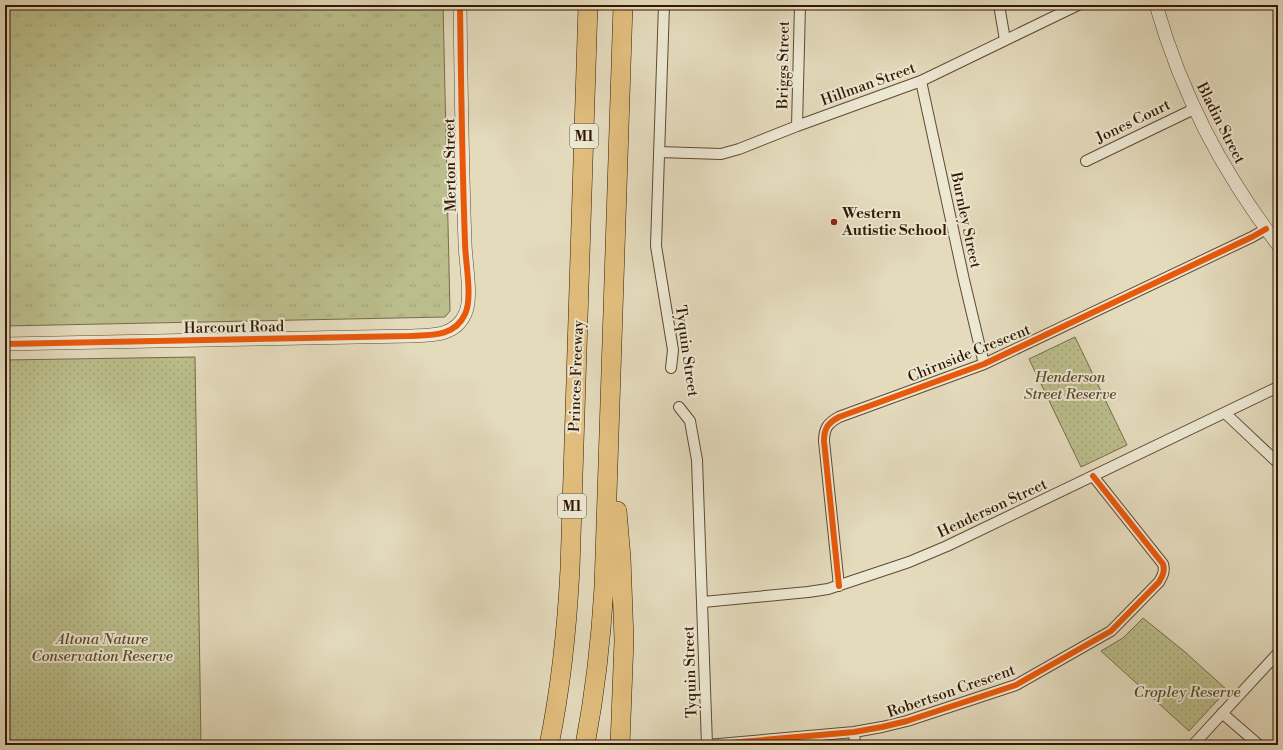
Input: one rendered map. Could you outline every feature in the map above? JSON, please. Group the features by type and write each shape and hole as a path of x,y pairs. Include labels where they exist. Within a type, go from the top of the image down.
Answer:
{"highway":[{"name":"Princes Freeway","path":"549,745 562,669 570,569 588,5"},
{"name":"M1","path":"585,745 595,682 602,616 623,5"},
{"path":"609,428 622,573 624,640 620,745"}],"street":[{"name":"Merton Street","path":"460,5 464,243 468,302 465,314 460,322"},
{"name":"Tyquin Street","path":"664,5 656,246 673,350 671,368"},
{"name":"Briggs Street","path":"797,126 800,5"},
{"path":"999,5 1005,40"},
{"name":"Hillman Street","path":"659,152 721,154 739,149 797,126 921,81 1078,5"},
{"name":"Bladin Street","path":"1156,5 1165,38 1194,109 1227,172 1278,245"},
{"name":"Burnley Street","path":"921,81 962,273 984,364"},
{"name":"Jones Court","path":"1086,161 1194,109"},
{"name":"Chirnside Crescent","path":"839,586 824,441 824,432 827,425 839,417 984,364 1266,229"},
{"name":"Harcourt Road","path":"5,344 440,335 451,330 460,322"},
{"name":"Henderson Street","path":"703,602 808,592 839,586 930,554 1278,388"},
{"name":"Tyquin Street","path":"679,406 690,421 697,460 707,745"},
{"path":"1225,413 1278,463"},
{"name":"Robertson Crescent","path":"707,745 854,732 907,721 1016,685 1111,631 1159,582 1164,570 1163,564 1093,476"},
{"path":"1193,745 1278,653"},
{"path":"1222,713 1259,745"},
{"path":"854,732 855,745"}],"green space":[{"path":"5,5 443,5 450,311 445,317 5,326"},
{"name":"Henderson Street Reserve","path":"1075,337 1127,445 1081,467 1029,359"},
{"name":"Altona Nature Conservation Reserve","path":"195,357 201,745 5,745 5,360"},
{"name":"Cropley Reserve","path":"1143,618 1185,652 1227,690 1189,731 1101,651 1123,638"}],"cycle path":[{"path":"5,344 417,336 433,335 448,331 455,327 461,322 465,314 469,289 465,250 460,5"},
{"path":"839,586 824,441 827,426 832,421 839,417 984,364 1266,229"},
{"path":"707,745 854,732 907,721 1016,685 1111,631 1159,582 1162,577 1164,566 1093,476"}],"place":[{"name":"Western Autistic School","path":"834,222"}]}
